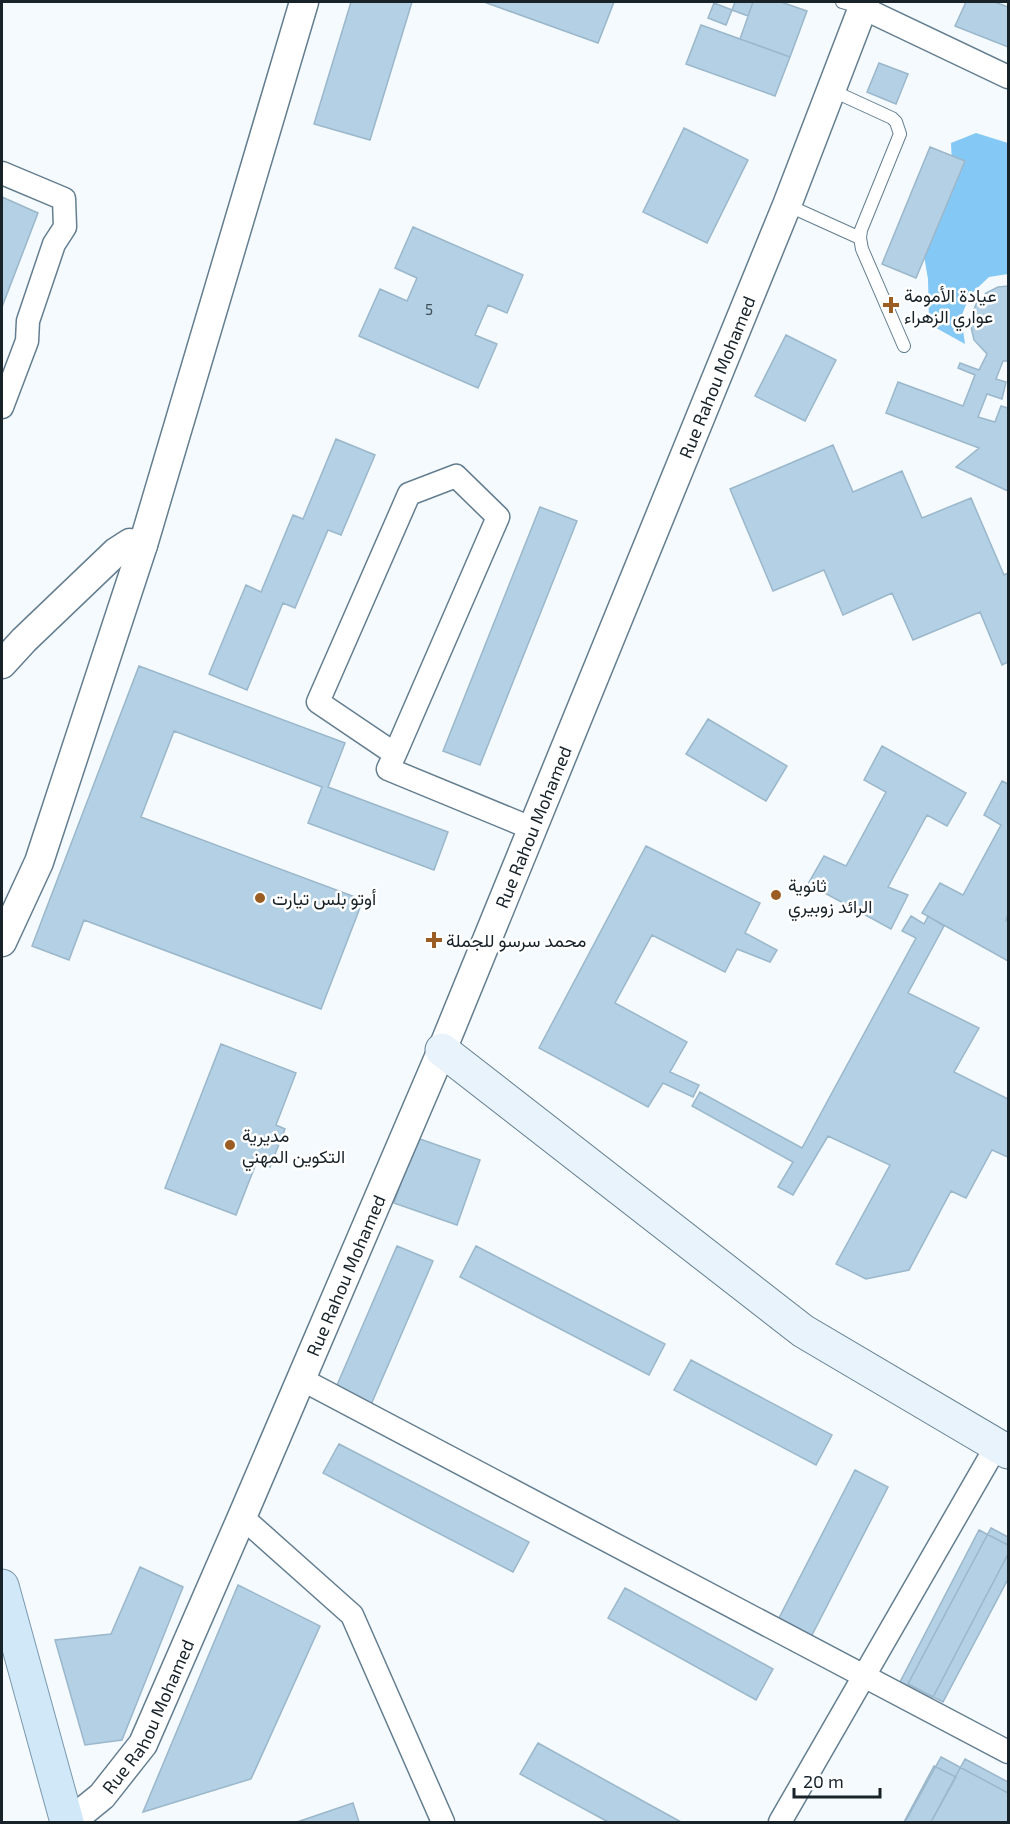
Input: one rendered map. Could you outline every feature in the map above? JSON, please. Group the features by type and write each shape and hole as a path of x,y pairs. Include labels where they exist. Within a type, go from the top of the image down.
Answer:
{"main road":[{"path":"442,1050 803,1331 1003,1448"},
{"path":"2,1586 68,1822"}],"street":[{"path":"2,942 39,862 143,545 304,2"},
{"path":"857,4 1008,77"},
{"name":"Rue Rahou Mohamed","path":"68,1822 102,1796 143,1744 243,1517 442,1050 787,205 830,90 857,4"},
{"path":"2,173 64,199 65,227 54,244 28,321 27,341 2,407"},
{"path":"395,754 318,702 409,494 456,476 498,517 395,754 388,769 531,828"},
{"path":"2,664 116,552 130,543 143,545"},
{"path":"301,1379 1008,1752"},
{"path":"780,1822 865,1675 1003,1448"},
{"path":"243,1517 352,1615 443,1822"}],"lane":[{"path":"830,90 892,118 900,134 861,230 860,238 862,249 904,346"},
{"path":"787,205 860,238"}],"shaded area":[{"path":"976,133 1008,143 1008,274 989,277 970,295 961,317 965,344 929,324 928,279 921,238 952,164 951,143"}],"building":[{"path":"351,2 412,2 370,140 314,124"},
{"path":"484,2 614,2 598,43"},
{"path":"735,2 753,2 748,16 732,10"},
{"path":"753,2 781,2 807,11 790,57 740,39"},
{"path":"966,2 995,2 1008,7 1008,47 955,26"},
{"path":"714,3 732,10 726,25 708,18"},
{"path":"701,25 790,57 775,96 686,64"},
{"path":"879,63 908,74 896,104 867,92"},
{"path":"684,128 748,160 707,243 643,212"},
{"path":"930,147 965,161 916,278 882,264"},
{"path":"2,197 38,213 2,307"},
{"path":"413,227 523,275 507,313 488,305 475,335 497,344 478,388 359,336 380,289 407,301 417,278 395,268"},
{"path":"1008,286 1008,361 1003,361 996,379 1006,382 1002,399 987,394 978,417 995,422 1001,406 1008,408 1008,491 956,467 979,448 886,413 898,382 963,406 975,375 958,368 960,363 979,370 987,354 974,340 971,327 972,314 977,302 986,293 998,287"},
{"path":"786,335 836,360 805,421 755,396"},
{"path":"336,439 375,455 341,535 328,530 295,608 283,603 247,690 209,674 246,585 261,592 293,515 303,519"},
{"path":"833,445 853,492 902,471 922,518 971,498 1004,575 1008,573 1008,662 1002,665 980,612 913,640 892,593 843,615 824,570 773,591 730,489"},
{"path":"540,507 577,521 480,765 443,751"},
{"path":"139,666 345,743 328,787 448,832 434,870 308,823 322,787 174,731 141,817 363,900 321,1009 84,920 69,960 32,946"},
{"path":"708,719 787,766 766,801 686,754"},
{"path":"882,746 966,793 947,826 927,815 888,887 908,895 891,929 808,884 824,856 846,866 886,792 864,780"},
{"path":"1002,781 1008,784 1008,914 1006,920 1008,922 1008,961 922,913 940,883 963,895 1001,825 984,815"},
{"path":"646,846 760,903 745,933 777,950 770,962 737,949 725,972 652,935 615,1003 687,1042 670,1072 699,1085 693,1097 663,1083 648,1107 539,1048"},
{"path":"911,916 924,924 928,916 944,926 908,993 979,1028 954,1072 1008,1099 1008,1157 992,1150 966,1198 951,1191 909,1270 866,1279 836,1264 890,1165 828,1136 793,1195 778,1187 793,1162 692,1106 700,1092 802,1148 916,938 902,931"},
{"name":"مديرية التكوين المهني","path":"221,1044 296,1073 276,1125 285,1129 270,1167 257,1161 236,1215 165,1188"},
{"path":"417,1138 480,1160 457,1225 394,1203"},
{"path":"397,1246 433,1261 370,1407 334,1392"},
{"path":"476,1246 665,1344 649,1375 460,1277"},
{"path":"691,1360 832,1435 816,1465 674,1390"},
{"path":"339,1444 529,1542 513,1572 323,1473"},
{"path":"855,1470 888,1487 811,1637 778,1620"},
{"path":"991,1528 1008,1537 1008,1579 943,1702 908,1684"},
{"path":"979,1530 1008,1545 1008,1554 932,1699 900,1682"},
{"path":"140,1567 183,1587 122,1740 85,1745 55,1640 111,1634"},
{"path":"238,1585 320,1626 251,1779 143,1812"},
{"path":"625,1588 773,1669 756,1700 608,1618"},
{"path":"538,1743 681,1822 608,1822 520,1774"},
{"path":"941,1757 1008,1793 1008,1822 905,1822"},
{"path":"965,1759 1008,1782 1008,1822 931,1822"},
{"path":"934,1766 956,1777 931,1822 904,1822"},
{"path":"353,1803 359,1822 297,1822"}],"place":[{"name":"عيادة الأمومة عواري الزهراء","path":"891,305"},
{"name":"ثانوية الرائد زوبيري","path":"776,895"},
{"name":"أوتو بلس تيارت","path":"260,898"},
{"name":"محمد سرسو للجملة","path":"434,940"},
{"name":"مديرية التكوين المهني","path":"230,1145"}]}
